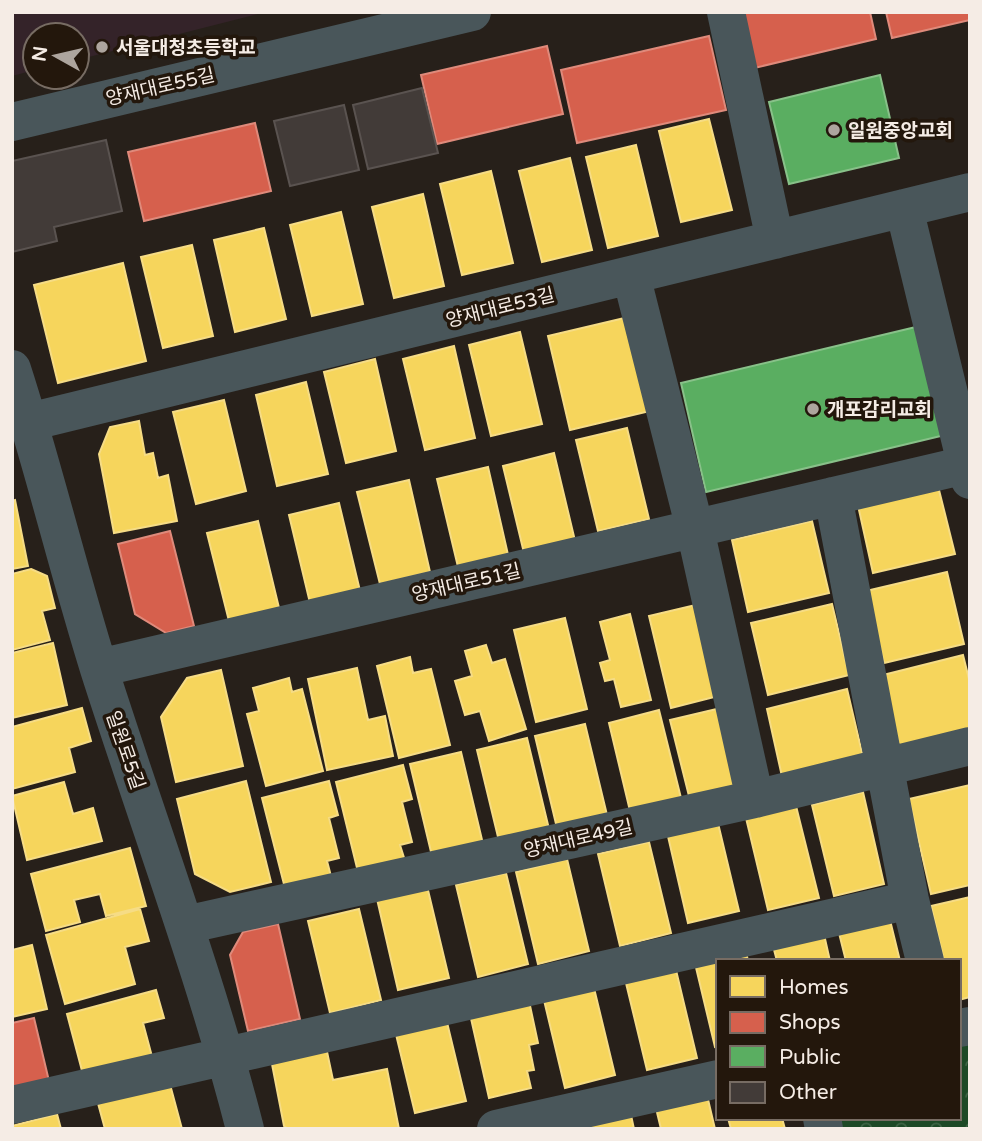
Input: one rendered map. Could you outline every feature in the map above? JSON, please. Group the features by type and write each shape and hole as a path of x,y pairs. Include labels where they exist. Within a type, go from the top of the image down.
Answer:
{"street":[{"name":"양재대로55길","path":"12,122 472,12"},
{"path":"726,12 775,240"},
{"name":"양재대로53길","path":"29,422 970,192"},
{"path":"904,208 969,470"},
{"path":"631,275 695,528 755,799"},
{"name":"일원로5길","path":"12,369 99,668 185,925 227,1058 245,1129"},
{"name":"양재대로51길","path":"99,668 833,496 969,470"},
{"path":"833,496 925,959"},
{"name":"양재대로49길","path":"185,925 755,799 970,746"},
{"path":"12,1105 911,900"},
{"path":"496,1129 716,1079"}],"shaded area":[{"name":"서울대청초등학교","path":"12,12 266,12 91,56 91,21 21,21 21,74 12,76"}],"green space":[{"path":"970,1035 970,1129 834,1129 832,1120 961,1120 961,1037"}],"building: Homes":[{"path":"709,119 732,210 681,222 659,131"},
{"path":"636,145 658,236 608,248 586,157"},
{"path":"570,158 592,250 542,262 519,171"},
{"path":"491,171 513,263 462,275 440,184"},
{"path":"423,194 444,286 394,298 372,207"},
{"path":"341,212 363,304 312,316 290,225"},
{"path":"264,228 286,319 235,332 214,240"},
{"path":"192,245 213,336 163,348 141,257"},
{"path":"123,263 146,361 58,383 34,285"},
{"path":"633,316 654,410 570,430 548,336"},
{"path":"520,332 542,424 491,436 469,345"},
{"path":"454,346 475,438 425,450 403,359"},
{"path":"375,359 396,451 346,463 324,372"},
{"path":"306,382 328,474 277,486 256,395"},
{"path":"224,400 246,491 196,504 173,412"},
{"path":"139,421 145,455 153,453 158,478 168,475 177,521 114,533 99,454 110,427"},
{"path":"627,428 649,519 598,531 576,440"},
{"path":"554,453 576,545 525,557 503,466"},
{"path":"488,467 509,559 459,571 437,479"},
{"path":"409,480 430,572 380,584 357,492"},
{"path":"937,482 955,554 873,573 857,501"},
{"path":"15,500 28,566 12,569 12,501"},
{"path":"339,503 361,595 311,607 289,515"},
{"path":"258,521 280,612 230,625 207,533"},
{"path":"812,521 829,593 748,612 732,540"},
{"path":"31,569 47,576 55,608 42,611 50,640 12,650 12,574"},
{"path":"947,572 964,644 884,663 866,591"},
{"path":"700,604 722,695 671,708 649,616"},
{"path":"832,604 849,675 768,695 751,623"},
{"path":"630,614 651,700 621,707 614,679 605,681 600,663 610,660 600,622"},
{"path":"565,618 587,709 536,722 514,630"},
{"path":"53,643 67,705 12,718 12,653"},
{"path":"486,645 492,663 505,659 526,729 489,741 480,711 465,715 455,681 472,676 465,651"},
{"path":"963,655 970,683 970,730 899,746 883,675"},
{"path":"410,657 413,673 431,669 450,745 399,758 377,666"},
{"path":"357,668 368,720 385,716 393,756 327,770 308,679"},
{"path":"221,670 243,766 176,782 161,717 187,678"},
{"path":"289,678 292,692 302,689 323,771 266,786 247,714 259,711 253,688"},
{"path":"847,689 864,761 783,781 767,709"},
{"path":"82,708 91,741 69,748 75,772 12,789 12,727"},
{"path":"721,708 743,800 693,812 670,720"},
{"path":"659,710 682,802 631,815 609,723"},
{"path":"585,724 607,815 557,828 535,736"},
{"path":"527,738 549,829 499,841 477,750"},
{"path":"461,752 483,844 432,856 410,764"},
{"path":"403,765 412,799 402,802 412,842 400,845 406,864 359,876 336,782"},
{"path":"246,781 271,882 230,892 195,874 177,799"},
{"path":"329,781 338,815 329,818 339,858 327,861 332,880 286,892 262,798"},
{"path":"64,782 73,814 93,808 102,841 27,860 12,796"},
{"path":"970,785 970,885 931,894 909,799"},
{"path":"863,792 884,884 834,896 812,805"},
{"path":"796,806 819,898 768,910 746,818"},
{"path":"717,819 739,911 688,923 667,832"},
{"path":"649,842 671,933 620,946 598,854"},
{"path":"130,848 146,906 106,916 100,894 74,900 80,922 46,931 31,874"},
{"path":"567,859 589,951 538,964 516,872"},
{"path":"506,873 528,964 478,977 456,885"},
{"path":"427,886 449,978 398,990 377,899"},
{"path":"970,897 970,997 961,999 961,959 944,959 931,906"},
{"path":"140,909 149,941 125,947 135,984 65,1004 46,935"},
{"path":"359,909 381,1000 330,1013 308,921"},
{"path":"889,916 900,959 846,959 838,929"},
{"path":"823,930 830,959 776,959 772,942"},
{"path":"744,943 748,959 716,959 715,1047 693,955"},
{"path":"32,945 47,1009 12,1017 12,950"},
{"path":"675,966 697,1058 647,1070 625,979"},
{"path":"593,984 615,1075 565,1088 543,996"},
{"path":"156,990 164,1018 143,1023 154,1064 85,1082 67,1014"},
{"path":"529,1001 538,1043 529,1045 534,1070 527,1071 531,1088 489,1098 470,1014"},
{"path":"444,1010 466,1101 415,1113 393,1022"},
{"path":"326,1047 333,1080 387,1069 399,1129 288,1129 284,1126 271,1059"},
{"path":"168,1077 182,1129 105,1129 96,1096"},
{"path":"706,1091 715,1129 661,1129 655,1104"},
{"path":"629,1106 634,1129 579,1129"},
{"path":"57,1114 61,1129 12,1129 12,1126"},
{"path":"729,1120 783,1120 785,1129 731,1129"}],"building: Shops":[{"path":"737,12 870,12 876,39 750,69"},
{"path":"886,12 970,12 970,20 892,38"},
{"path":"709,36 726,110 577,143 561,70"},
{"path":"547,46 563,114 437,144 421,75"},
{"path":"255,123 271,191 144,221 128,152"},
{"path":"170,531 194,626 166,633 135,614 118,544"},
{"path":"278,924 300,1019 248,1031 230,955 243,932"},
{"path":"34,1018 49,1081 12,1090 12,1023"}],"building: Public":[{"name":"일원중앙교회","path":"880,75 899,158 789,184 769,102"},
{"name":"개포감리교회","path":"920,326 945,435 706,492 681,383"}],"building: Other":[{"path":"422,88 438,153 368,169 353,105"},
{"path":"344,105 359,170 290,186 274,121"},
{"path":"106,140 122,211 54,227 57,241 12,252 12,161"}],"place":[{"name":"서울대청초등학교","path":"102,47"},
{"name":"일원중앙교회","path":"834,130"},
{"name":"개포감리교회","path":"813,409"}]}
